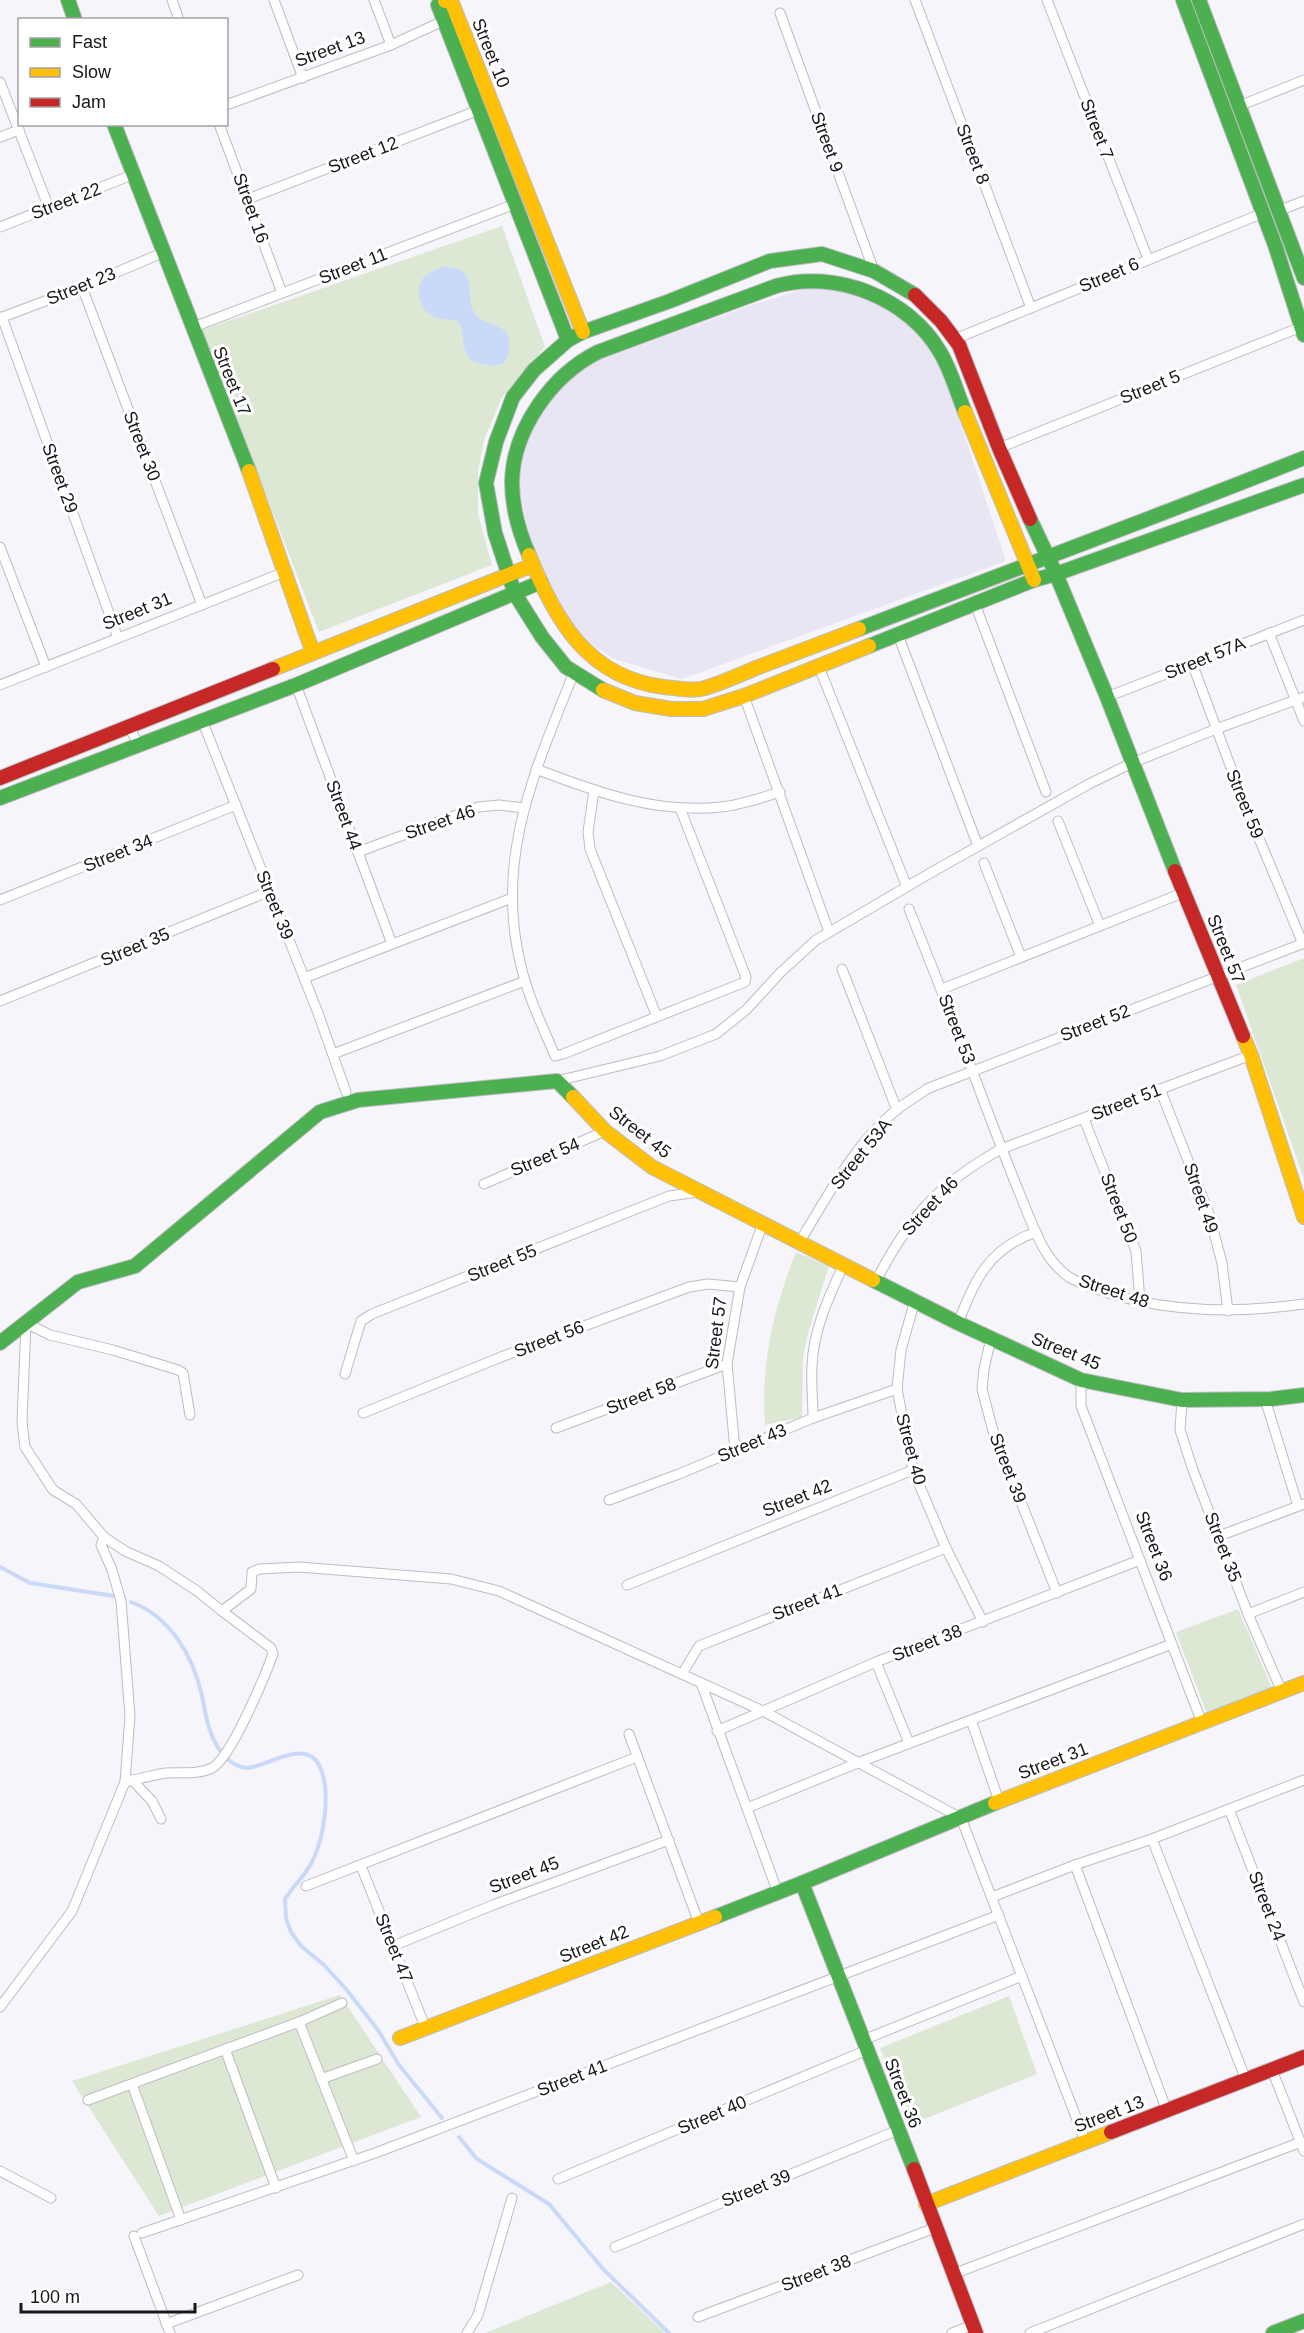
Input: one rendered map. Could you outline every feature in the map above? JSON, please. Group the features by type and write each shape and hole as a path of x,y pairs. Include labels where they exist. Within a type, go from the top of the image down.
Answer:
{"street":[{"path":"68,0 74,18"},
{"path":"172,0 178,18"},
{"path":"274,0 303,78"},
{"path":"374,0 391,45"},
{"name":"Street 10","path":"568,340 444,21 438,5 440,2 448,0 456,14 583,332"},
{"name":"Street 8","path":"915,0 1031,308"},
{"name":"Street 7","path":"1047,0 1148,259"},
{"path":"1183,0 1275,245 1302,331"},
{"path":"1199,0 1304,278"},
{"name":"Street 9","path":"780,13 874,271"},
{"name":"Street 13","path":"228,104 391,45 444,21"},
{"path":"1239,106 1304,80"},
{"path":"0,82 49,208"},
{"name":"Street 12","path":"248,199 478,110"},
{"name":"Street 17","path":"115,126 132,176 287,571 313,653"},
{"name":"Street 16","path":"220,126 282,292"},
{"path":"0,137 19,130"},
{"name":"Street 22","path":"0,227 132,176"},
{"path":"1278,211 1304,201"},
{"name":"Street 11","path":"191,328 515,204"},
{"name":"Street 6","path":"955,339 1263,213"},
{"path":"1275,245 1289,239"},
{"name":"Street 23","path":"1,318 162,253"},
{"name":"Street 57","path":"1304,485 1056,574 1035,580 744,696 703,709 671,709 635,703 600,689 566,667 542,637 515,594 495,533 486,483 496,442 513,397 534,369 568,340 583,332 670,301 770,261 822,254 874,271 917,296 959,345 999,448 1056,574 1217,976 1251,1055 1304,1217"},
{"path":"1035,580 1027,564 940,352 929,336 907,313 868,291 823,280 779,285 587,357 558,380 536,408 519,444 512,483 518,522 533,565 567,631 592,659 607,669 655,687 673,689 703,689 1027,564 1131,527 1304,458"},
{"name":"Street 30","path":"82,287 202,605"},
{"path":"670,301 678,323"},
{"name":"Street 29","path":"1,318 118,638"},
{"name":"Street 5","path":"999,448 1302,331"},
{"path":"969,421 986,414"},
{"path":"505,418 528,426"},
{"path":"1131,527 1138,545"},
{"path":"0,547 46,667"},
{"path":"0,778 130,728 533,565"},
{"name":"Street 31","path":"0,685 287,571"},
{"path":"0,798 296,685 541,582"},
{"path":"975,604 1046,792"},
{"name":"Street 57A","path":"1107,697 1304,620"},
{"path":"846,633 855,652"},
{"path":"1269,633 1300,698 1304,721"},
{"path":"898,635 978,846"},
{"name":"Street 59","path":"1192,663 1216,729 1303,943"},
{"path":"819,667 907,887"},
{"path":"574,672 536,769 524,808 516,841 511,886 520,966 555,1056 746,982 680,808"},
{"name":"Street 44","path":"296,685 392,944"},
{"path":"652,706 655,687"},
{"path":"744,696 829,932"},
{"path":"0,1343 78,1282 135,1266 320,1112 358,1100 557,1081 660,1056 716,1034 746,1010 816,940 978,846 1089,784 1132,763 1300,698"},
{"name":"Street 39","path":"202,720 304,978 346,1092"},
{"path":"130,728 138,744"},
{"path":"536,769 629,801 680,808 723,807 780,792"},
{"path":"594,790 588,832 590,849 657,1017"},
{"name":"Street 34","path":"0,900 236,805"},
{"name":"Street 46","path":"358,852 478,807 499,805 524,808"},
{"path":"1058,821 1100,926"},
{"path":"984,863 1021,957"},
{"name":"Street 35","path":"0,1001 270,891"},
{"path":"942,989 1185,892"},
{"path":"304,978 512,898"},
{"name":"Street 53","path":"909,909 942,989 1001,1149"},
{"path":"1217,976 1303,943"},
{"path":"842,969 897,1110"},
{"name":"Street 52","path":"972,1070 1217,976"},
{"path":"333,1054 525,981"},
{"name":"Street 51","path":"1001,1149 1251,1055"},
{"name":"Street 53A","path":"800,1241 844,1169 870,1137 897,1110 929,1088 972,1070"},
{"name":"Street 45","path":"557,1081 605,1131 652,1167 958,1323 1081,1380 1182,1400 1265,1399 1304,1395"},
{"name":"Street 49","path":"1160,1089 1209,1214 1222,1263 1228,1311"},
{"name":"Street 50","path":"1084,1119 1136,1251 1140,1301"},
{"name":"Street 54","path":"484,1184 605,1131"},
{"name":"Street 46","path":"876,1281 907,1226 946,1184 966,1169 1001,1149"},
{"name":"Street 48","path":"1001,1149 1036,1232 1048,1253 1069,1276 1090,1287 1140,1301 1198,1311 1228,1311 1304,1304"},
{"name":"Street 55","path":"345,1374 361,1321 372,1314 669,1196 698,1192"},
{"name":"Street 57","path":"735,1450 727,1364 740,1287 763,1223"},
{"path":"958,1323 973,1285 1001,1249 1036,1232"},
{"path":"813,1418 812,1365 818,1329 830,1294 844,1264"},
{"name":"Street 56","path":"363,1413 501,1357 689,1287 708,1284 740,1287"},
{"name":"Street 40","path":"915,1300 901,1350 897,1389 913,1470 946,1548 983,1622"},
{"path":"26,1323 51,1335 113,1350 178,1370 183,1373 190,1415"},
{"path":"26,1323 22,1422 25,1447 53,1490 76,1504 104,1537 125,1551 159,1566 197,1591 271,1648 273,1654 258,1693 233,1742 214,1767 196,1773 165,1773 129,1781"},
{"name":"Street 39","path":"992,1338 984,1369 982,1389 993,1431 1057,1593"},
{"name":"Street 58","path":"556,1428 727,1364"},
{"name":"Street 36","path":"1081,1380 1081,1406 1202,1723"},
{"name":"Street 43","path":"609,1500 680,1474 813,1418 897,1389"},
{"path":"1219,1536 1301,1505 1265,1399"},
{"name":"Street 35","path":"1182,1400 1180,1430 1193,1470 1248,1614 1282,1692"},
{"name":"Street 42","path":"627,1585 913,1470"},
{"path":"0,2007 72,1911 129,1781 130,1716 122,1612 112,1570 100,1545 104,1537"},
{"name":"Street 41","path":"682,1674 699,1646 946,1548"},
{"name":"Street 38","path":"717,1731 876,1662 1140,1560"},
{"path":"222,1611 251,1589 252,1572 260,1569 299,1568 451,1579 499,1591 763,1711 961,1818 1086,2143"},
{"path":"1248,1614 1304,1592"},
{"path":"747,1808 909,1743 1172,1644"},
{"path":"876,1662 909,1743"},
{"path":"700,1683 778,1893"},
{"name":"Street 31","path":"802,1883 999,1801 1304,1683"},
{"path":"970,1720 999,1801"},
{"path":"629,1734 699,1923"},
{"path":"306,1886 637,1757"},
{"path":"992,1897 1152,1839 1304,1780"},
{"path":"129,1781 152,1801 161,1819"},
{"name":"Street 24","path":"1230,1809 1304,2002"},
{"path":"1152,1839 1246,2080"},
{"name":"Street 45","path":"393,1946 493,1905 669,1840"},
{"path":"1075,1865 1167,2111"},
{"name":"Street 47","path":"361,1866 426,2029"},
{"name":"Street 36","path":"802,1883 840,1976 974,2329"},
{"name":"Street 42","path":"400,2038 802,1883"},
{"name":"Street 41","path":"168,2329 138,2235 354,2161 999,1915"},
{"name":"Street 40","path":"558,2179 1022,1976"},
{"path":"88,2100 299,2022 342,2003"},
{"path":"299,2022 354,2161"},
{"path":"225,2049 276,2188"},
{"name":"Street 13","path":"926,2204 1304,2057"},
{"path":"321,2079 377,2059"},
{"path":"953,2274 1302,2146 1272,2070"},
{"path":"132,2084 181,2220"},
{"name":"Street 39","path":"615,2247 898,2130"},
{"path":"0,2170 51,2198"},
{"path":"467,2333 478,2315 512,2198"},
{"path":"1030,2333 1304,2224"},
{"name":"Street 38","path":"698,2317 935,2228"},
{"path":"168,2329 298,2275"},
{"path":"1274,2333 1297,2327"},
{"path":"952,2333 974,2329"}],"shaded area":[{"path":"809,287 840,289 876,300 919,333 941,364 1006,561 682,679 614,659 571,631 544,580 527,525 517,481 527,442 545,405 576,373 594,362 749,306"}],"green space":[{"path":"502,226 545,347 502,397 484,440 478,472 478,514 492,565 319,632 202,330"},
{"path":"1304,958 1304,1179 1236,985"},
{"path":"796,1252 829,1266 803,1356 802,1417 765,1425 765,1379 770,1337"},
{"path":"1238,1609 1272,1688 1207,1714 1176,1632"},
{"path":"340,1995 421,2117 159,2216 72,2081"},
{"path":"1009,1996 1037,2074 912,2124 880,2048"},
{"path":"611,2282 665,2333 485,2333"}],"water":[{"path":"444,267 464,273 468,278 470,299 476,315 506,332 509,338 509,348 504,363 491,366 473,362 464,347 458,321 436,318 424,310 419,295 421,282 429,273"}],"waterway":[{"path":"0,1567 30,1583 114,1596"},
{"path":"131,1602 158,1617 169,1628 186,1653 198,1681 207,1721 216,1745 227,1759 247,1768 285,1756 305,1754 313,1757 319,1765 323,1775 326,1800 323,1827 312,1862 285,1899 286,1918 291,1932 301,1946 323,1964 346,1989 378,2030 399,2065 442,2118"},
{"path":"459,2137 477,2159 549,2204 603,2269 669,2333"}],"traffic: fast":[{"path":"68,0 74,18"},
{"path":"1183,0 1275,245 1304,335"},
{"path":"1199,0 1304,278"},
{"path":"445,1 438,5 568,340"},
{"path":"115,126 249,471"},
{"path":"603,690 566,667 542,637 515,594 495,533 486,483 496,442 513,397 534,370 568,340 583,332 670,301 770,261 822,254 874,271 915,295"},
{"path":"529,555 515,510 512,491 514,462 519,443 528,424 551,389 581,362 598,352 776,286 799,282 846,285 868,292 890,303 910,317 940,352 965,412"},
{"path":"859,629 1304,458"},
{"path":"869,646 1034,580 1304,485"},
{"path":"1030,519 1056,574 1107,697 1175,871"},
{"path":"0,798 296,685 541,582"},
{"path":"0,1343 78,1282 135,1266 320,1112 358,1100 557,1081 573,1097"},
{"path":"873,1280 958,1323 1081,1380 1182,1400 1271,1399 1304,1395"},
{"path":"914,2169 802,1883 995,1803"},
{"path":"715,1917 802,1883"},
{"path":"1273,2333 1304,2321"}],"traffic: slow":[{"path":"445,1 449,0 452,3 583,332"},
{"path":"965,412 1034,580"},
{"path":"249,471 313,653"},
{"path":"529,555 550,602 578,642 614,672 637,681 664,687 700,689 859,629"},
{"path":"273,669 533,565"},
{"path":"603,690 635,703 671,709 703,709 744,696 869,646"},
{"path":"1243,1036 1304,1217"},
{"path":"573,1097 605,1131 652,1167 873,1280"},
{"path":"995,1803 1304,1683"},
{"path":"400,2038 715,1917"},
{"path":"926,2204 1111,2132"}],"traffic: jam":[{"path":"915,295 941,321 959,345 999,448 1030,519"},
{"path":"0,778 273,669"},
{"path":"1175,871 1243,1036"},
{"path":"1111,2132 1304,2057"},
{"path":"914,2169 976,2333"}]}
